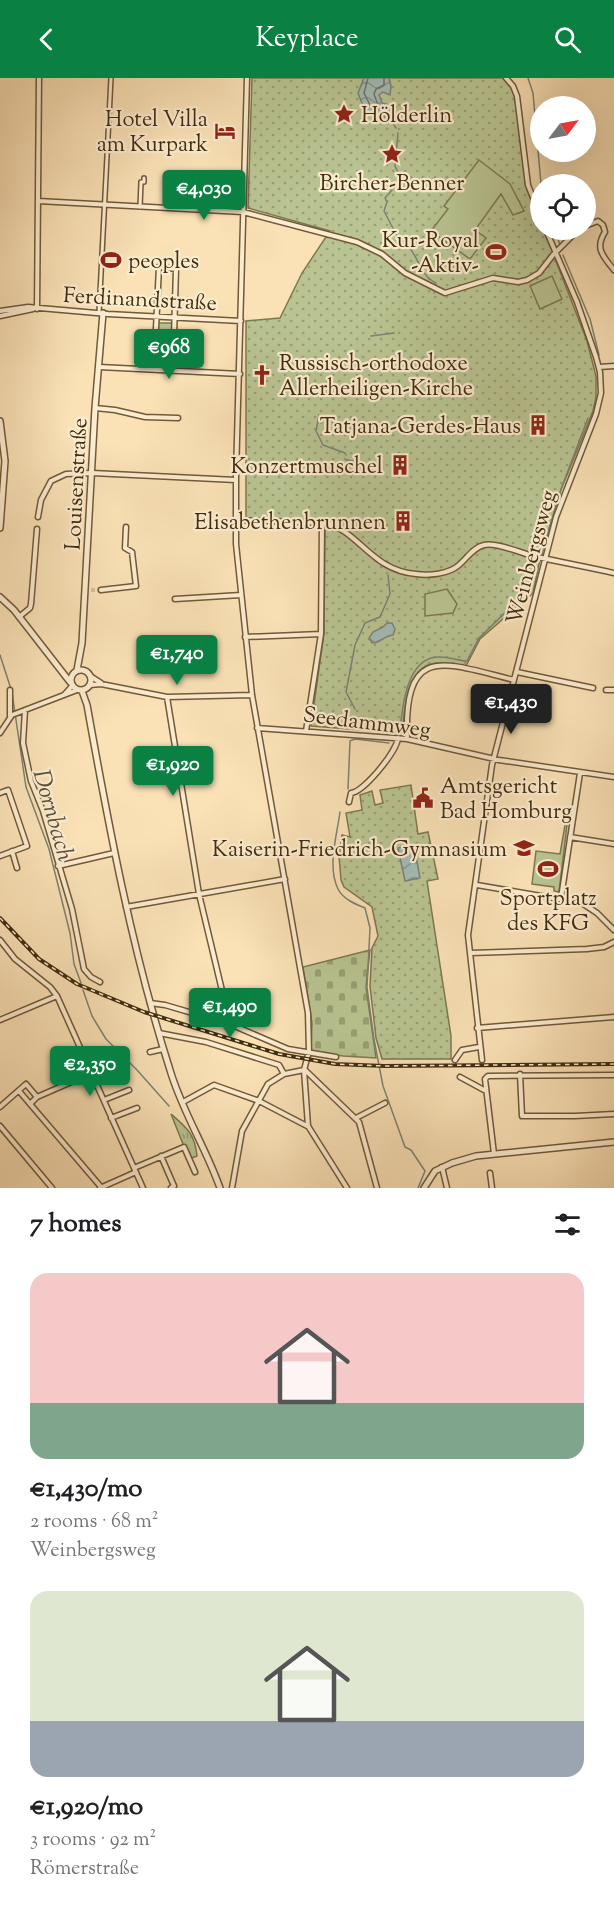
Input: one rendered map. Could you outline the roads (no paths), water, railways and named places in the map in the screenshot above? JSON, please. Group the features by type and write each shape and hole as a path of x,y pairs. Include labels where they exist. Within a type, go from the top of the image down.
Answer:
{"street":[{"path":"37,309 39,78"},
{"name":"Louisenstraße","path":"77,670 81,657 88,590 104,205 111,123 111,78"},
{"path":"247,78 236,480 236,544 244,636 257,728 308,1013 309,1051 304,1070 308,1126 346,1188"},
{"path":"506,78 513,86 517,96 530,190"},
{"path":"140,207 141,182 144,182 144,178"},
{"path":"38,201 243,212 357,243 382,255 405,273 445,293 492,278 524,282 539,273 568,240"},
{"path":"596,222 603,225 605,230 599,247 614,270"},
{"name":"Weinbergsweg","path":"482,1060 468,935 494,759 561,501 600,402 599,367 577,302 550,240"},
{"path":"154,369 159,267 176,268 173,370"},
{"path":"0,311 22,307 37,309"},
{"path":"0,316 37,309"},
{"name":"Ferdinandstraße","path":"37,309 241,321"},
{"path":"599,367 614,366"},
{"path":"99,368 240,374"},
{"path":"95,408 145,417 178,418"},
{"path":"0,421 6,460 0,528"},
{"path":"38,517 41,500 51,481 66,474 92,473 236,480"},
{"path":"236,520 322,523 337,526 383,564 396,570 416,574 432,574 454,569 477,548 488,544 614,573"},
{"path":"306,731 321,634 322,523"},
{"path":"101,590 136,586 132,552 126,548 126,527"},
{"path":"19,617 30,608 31,604 37,529"},
{"path":"0,592 1,598 79,690 87,705"},
{"path":"175,599 241,595"},
{"path":"244,636 321,634"},
{"name":"Louisenstraße","path":"81,657 89,674"},
{"path":"407,739 406,712 409,699 416,677 425,669 444,665 514,680"},
{"path":"61,697 77,670 89,674 101,684"},
{"path":"517,672 593,688"},
{"path":"89,674 87,705 114,853 149,1003 171,1074 221,1188"},
{"path":"0,733 11,716 89,686 101,684 168,697 252,695"},
{"path":"10,690 11,716"},
{"path":"606,690 614,690"},
{"path":"168,697 200,894 230,1024"},
{"path":"23,711 22,743 31,781 72,909 84,969 100,982"},
{"name":"Seedammweg","path":"257,728 407,739 494,759 614,777"},
{"path":"349,802 351,793 360,790 386,760 398,742 398,738"},
{"path":"561,898 580,772"},
{"path":"0,793 9,790 27,846 0,855"},
{"path":"570,837 614,844"},
{"path":"12,851 17,868"},
{"path":"58,866 114,853"},
{"path":"126,907 285,879"},
{"path":"477,885 582,903 597,913 614,930"},
{"path":"0,940 15,959 50,987 57,996 143,1188"},
{"path":"470,952 587,949 604,947 614,942"},
{"path":"0,1020 57,996"},
{"path":"149,1003 165,1005 230,1024 288,1049 336,1057"},
{"path":"477,1028 614,1017"},
{"path":"158,1033 206,1042 279,1065 284,1074"},
{"path":"455,1060 462,1050 479,1047"},
{"path":"150,1052 163,1049"},
{"path":"30,1104 37,1097 126,1061"},
{"path":"232,1188 243,1131 268,1084 284,1074 304,1070"},
{"path":"304,1070 359,1122 364,1132 377,1188"},
{"path":"520,1074 522,1116 614,1114"},
{"path":"494,1154 485,1090 485,1079 488,1076 614,1075"},
{"path":"460,1077 485,1090"},
{"path":"0,1107 26,1084 37,1097"},
{"path":"183,1102 214,1084 259,1101 308,1126"},
{"path":"104,1100 129,1090"},
{"path":"19,1091 100,1187 184,1147 195,1172"},
{"path":"356,1118 385,1103"},
{"path":"111,1118 137,1108"},
{"path":"0,1126 52,1188"},
{"path":"423,1188 431,1175 442,1167 476,1156 614,1142"},
{"path":"162,1156 174,1186 171,1188"},
{"path":"442,1167 447,1188"},
{"path":"490,1173 492,1188"}],"water":[{"path":"364,78 389,78 390,95 383,92 379,95 382,103 396,107 390,114 379,118 373,116 364,107 358,93"},
{"path":"387,623 392,623 395,629 393,635 372,643 369,638 373,632"},
{"path":"414,845 420,878 405,881 398,848"}],"waterway":[{"path":"528,78 533,93 540,174"},
{"path":"387,114 396,128"},
{"path":"397,186 401,179 395,166 398,133"},
{"path":"392,190 385,198 387,202 384,211 397,236 407,243"},
{"path":"558,240 560,245"},
{"path":"409,247 424,272 436,283"},
{"path":"563,255 590,319 599,355"},
{"path":"371,336 394,333"},
{"path":"319,415 316,431 323,445 346,455"},
{"path":"542,554 561,489 588,418"},
{"path":"346,460 363,462"},
{"path":"355,709 346,692 355,645 365,623 380,617 390,594 388,575"},
{"path":"400,732 404,698 412,675 419,666 427,660 438,657 467,661 479,638 513,605"},
{"name":"Dornbach","path":"0,655 11,689"},
{"name":"Dornbach","path":"12,693 26,787 49,849 70,933 74,964 81,983"},
{"path":"348,789 350,741 355,739 389,743"},
{"path":"340,812 333,871 338,889 343,896 365,908 370,928 367,987 374,1039 383,1086 405,1147 411,1150 425,1171 418,1188"},
{"name":"Dornbach","path":"83,990 92,1016 106,1039 169,1106"}],"tunnel":[{"path":"91,590 101,590"}],"railway":[{"path":"0,918 39,959 77,984 144,1012 279,1054 335,1064 384,1066 614,1064"}],"place":[{"name":"Hölderlin","path":"344,114"},
{"name":"Hotel Villa am Kurpark","path":"225,131"},
{"name":"Bircher-Benner","path":"392,154"},
{"name":"Kur-Royal -Aktiv-","path":"496,252"},
{"name":"peoples","path":"111,260"},
{"name":"Russisch-orthodoxe Allerheiligen-Kirche","path":"262,375"},
{"name":"Tatjana-Gerdes-Haus","path":"538,425"},
{"name":"Konzertmuschel","path":"400,465"},
{"name":"Elisabethenbrunnen","path":"403,521"},
{"name":"Amtsgericht Bad Homburg","path":"423,798"},
{"name":"Kaiserin-Friedrich-Gymnasium","path":"524,848"},
{"name":"Sportplatz des KFG","path":"548,869"}]}
